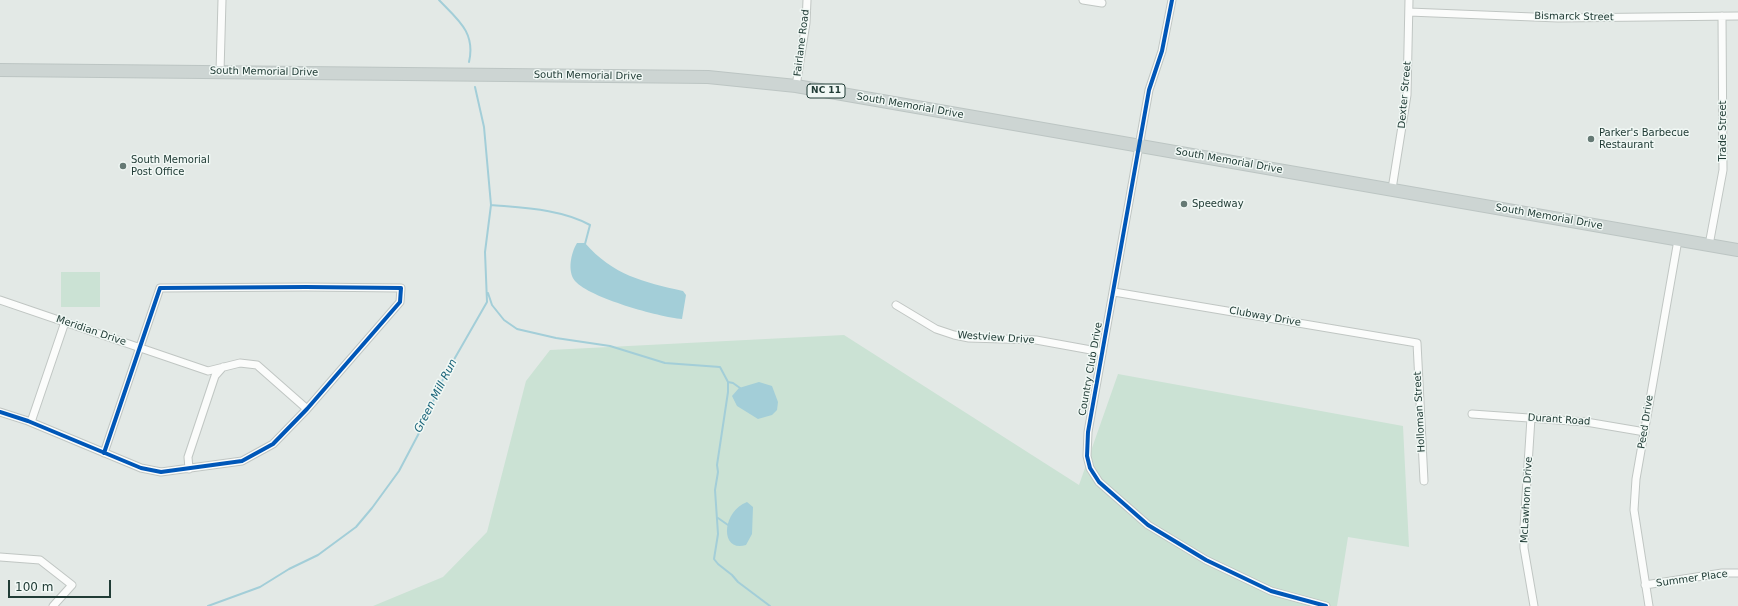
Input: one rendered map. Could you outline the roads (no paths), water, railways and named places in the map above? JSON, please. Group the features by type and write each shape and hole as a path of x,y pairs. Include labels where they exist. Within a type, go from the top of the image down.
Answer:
{"main road":[{"name":"South Memorial Drive","path":"0,70 708,77 796,86 1738,250"}],"street":[{"path":"220,72 222,0"},
{"name":"Fairlane Road","path":"796,86 806,23 807,0"},
{"path":"1083,0 1102,3"},
{"name":"Country Club Drive","path":"1172,0 1162,52 1149,90 1114,292 1102,352 1087,445 1090,468 1099,482 1148,525 1206,560 1271,591 1326,606"},
{"name":"Dexter Street","path":"1392,189 1407,96 1409,0"},
{"name":"Bismarck Street","path":"1409,12 1558,18 1738,16"},
{"name":"Trade Street","path":"1709,245 1723,170 1722,16"},
{"name":"Peed Drive","path":"1648,606 1634,510 1636,479 1678,240"},
{"path":"0,412 31,422 104,453 141,468 161,472 242,461 273,444 307,409 400,302 401,288 306,286 160,288 104,453"},
{"name":"Clubway Drive","path":"1114,292 1417,343"},
{"name":"Meridian Drive","path":"0,300 208,371 240,363 257,365 307,409"},
{"name":"Westview Drive","path":"896,305 936,330 954,335 969,338 1036,340 1102,352"},
{"path":"31,422 65,322"},
{"name":"Holloman Street","path":"1417,343 1424,481"},
{"path":"189,469 188,457 215,376 223,367"},
{"name":"Durant Road","path":"1472,414 1597,423 1644,432"},
{"name":"McLawhorn Drive","path":"1531,418 1524,548 1534,606"},
{"path":"0,557 40,560 72,585 53,606"},
{"name":"Summer Place","path":"1645,585 1722,573 1738,573"}],"water":[{"path":"577,243 585,243 606,263 630,276 683,291 686,295 682,319 658,315 626,306 595,294 583,287 575,281 571,272 573,252"},
{"path":"759,382 772,386 778,402 777,410 772,415 758,419 737,406 732,396 739,388"},
{"path":"747,502 753,507 752,534 746,545 738,546 732,543 728,538 728,522 738,507"}],"waterway":[{"name":"Green Mill Run","path":"439,0 458,20 467,34 470,42 469,62"},
{"name":"Green Mill Run","path":"208,606 260,587 289,569 318,555 356,527 399,471 419,433 444,377 487,302 485,252 491,205 484,127 475,87"},
{"path":"491,205 555,212 579,220 590,225 585,244"},
{"path":"488,293 492,305 504,320 517,329 556,338 610,346 665,363 720,367 728,382 728,392 717,465 718,472 715,490 718,534 714,559 738,582 770,606"},
{"path":"728,382 733,383 740,388"},
{"path":"718,518 728,525"}],"place":[{"name":"Parker's Barbecue Restaurant","path":"1591,139"},
{"name":"South Memorial Post Office","path":"123,166"},
{"name":"Speedway","path":"1184,204"}]}
